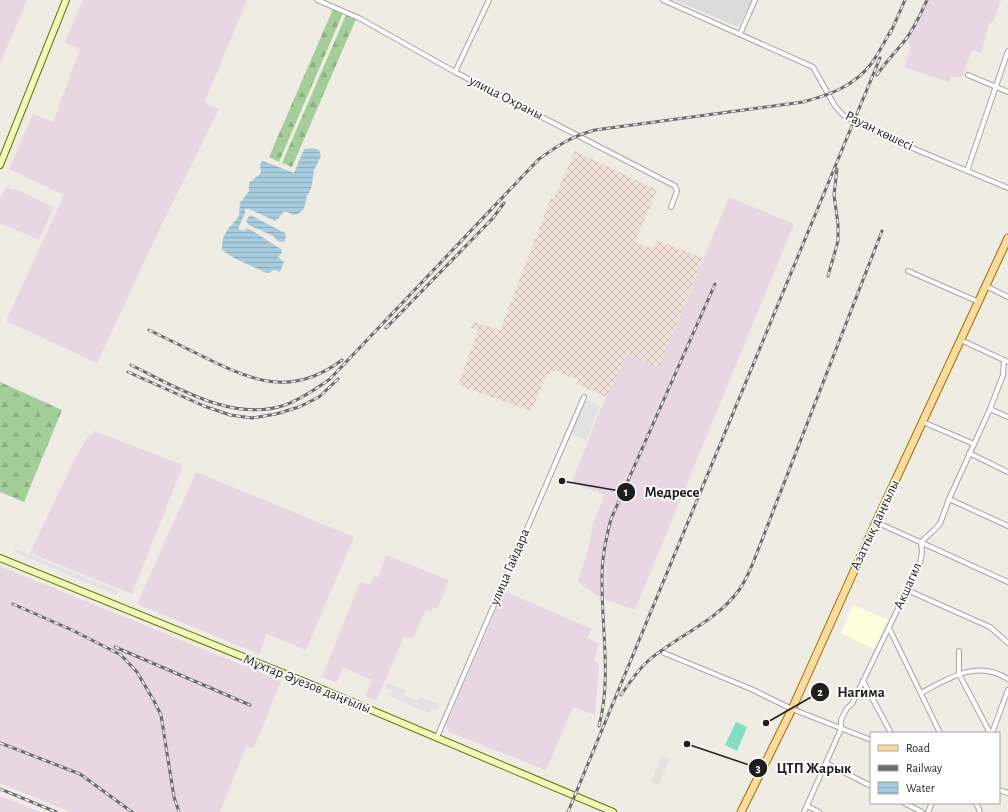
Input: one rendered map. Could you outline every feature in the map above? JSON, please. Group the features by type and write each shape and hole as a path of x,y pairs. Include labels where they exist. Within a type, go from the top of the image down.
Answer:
{"main road":[{"path":"0,164 66,0"},
{"name":"Азаттық даңғылы","path":"741,812 792,709 876,522 1008,238"},
{"name":"Мұхтар Әуезов даңғылы","path":"0,558 437,737 613,812"}],"street":[{"name":"улица Охраны","path":"317,0 359,18 455,72 675,186 677,192 671,207"},
{"path":"455,72 488,0"},
{"name":"Рауан көшесі","path":"663,0 813,67 835,106 843,115 853,121 917,150 1008,188"},
{"path":"740,34 756,0"},
{"path":"967,171 1008,51"},
{"path":"968,75 1008,92"},
{"path":"908,271 979,302"},
{"path":"986,286 1008,297"},
{"path":"961,340 1006,361"},
{"name":"Акшагил","path":"804,812 841,729 841,720 847,708 852,704 864,681 920,563 922,552 920,542 940,524 949,499 990,409 1003,375 1006,361"},
{"name":"улица Гайдара","path":"437,737 584,397"},
{"path":"990,409 1008,417"},
{"path":"923,422 974,444"},
{"path":"970,454 1008,472"},
{"path":"949,499 1008,526"},
{"path":"876,522 1008,582"},
{"path":"908,590 990,627 1008,643"},
{"path":"889,628 940,732"},
{"path":"959,651 959,674 990,732"},
{"path":"664,653 751,689 792,709 870,740"},
{"path":"921,693 952,676 981,669 990,671 1008,679"},
{"path":"864,681 890,732"},
{"path":"991,732 1008,690"},
{"path":"826,763 870,785"},
{"path":"906,804 922,812"},
{"path":"806,806 819,812"}],"shaded area":[{"path":"0,0 27,0 0,64"},
{"path":"83,0 247,0 205,101 207,105 219,109 162,224 97,363 6,321 64,195 9,169 33,114 53,122 80,49 65,42"},
{"path":"675,0 752,0 738,27"},
{"path":"925,0 1001,0 993,22 989,24 981,53 972,50 962,77 951,76 949,82 904,67 911,48 908,42"},
{"path":"575,151 657,190 635,242 653,249 657,240 703,258 659,368 627,354 606,397 577,384 577,380 556,371 547,375 531,411 458,385 478,331 471,328 473,322 500,330 551,198 554,199"},
{"path":"6,187 13,190 15,189 54,207 39,240 0,223 0,197"},
{"path":"729,197 794,224 635,610 599,597 578,582 588,550 593,524 604,495 572,482 601,408 627,354 659,367"},
{"path":"586,399 600,406 586,440 571,434"},
{"path":"94,431 183,465 132,594 30,553 75,458 89,435 92,435"},
{"path":"196,472 354,537 306,650 267,634 259,654 137,604"},
{"path":"16,549 118,591 116,595 14,552"},
{"path":"386,555 449,580 437,609 433,607 431,612 426,610 413,638 404,637 376,701 365,696 372,680 343,667 336,683 322,677 360,582 370,585 374,576 378,577"},
{"path":"0,566 281,681 254,748 246,747 220,812 70,812 0,783"},
{"path":"504,591 592,629 587,638 599,644 594,660 599,664 595,715 573,707 546,770 449,732 446,725"},
{"path":"853,605 888,620 874,649 841,633"},
{"path":"387,683 405,690 404,695 418,701 420,697 439,704 437,710 432,708 427,713 394,698 391,695 393,691 385,688"},
{"path":"661,756 669,759 659,785 651,782"},
{"path":"0,796 41,812 0,812"}],"green space":[{"path":"333,9 343,13 279,162 269,157"},
{"path":"346,15 356,19 292,167 282,163"},
{"path":"0,382 62,410 24,502 0,492"},
{"path":"736,722 747,727 737,751 725,745"}],"water":[{"path":"313,148 319,150 321,156 314,170 311,189 307,196 303,210 298,214 293,215 288,212 283,212 275,221 249,209 245,209 245,213 238,229 244,231 247,228 281,249 282,252 278,257 284,262 280,272 274,270 268,273 264,272 234,258 222,250 223,238 228,229 239,216 240,203 249,191 249,183 261,173 260,164 263,161 294,173 304,149"},
{"path":"250,215 285,233 285,241 278,241 273,236 250,226 246,221"}],"railway":[{"path":"890,34 905,0"},
{"path":"877,75 909,34 918,20 927,0"},
{"path":"131,365 186,392 225,406 245,409 265,409 291,403 308,394 330,379 539,159 559,146 595,130 803,102 831,93 856,79 864,72 877,56 891,30"},
{"path":"568,812 880,58"},
{"path":"828,276 838,241 838,224 834,195 837,169"},
{"path":"386,328 493,218 504,203"},
{"path":"621,695 648,661 719,611 730,601 747,577 882,231"},
{"path":"599,726 605,689 602,569 607,533 611,519 715,284"},
{"path":"149,330 222,366 257,379 273,382 290,382 307,379 324,372 342,360"},
{"path":"128,372 204,406 230,415 252,418 276,414 299,407 319,397 338,379"},
{"path":"13,604 74,631 121,655 137,672 161,715 174,797 179,812"},
{"path":"115,647 250,705"},
{"path":"0,743 80,774 132,812"},
{"path":"0,789 56,812"}],"place":[{"name":"Медресе","path":"562,481"},
{"name":"Нагима","path":"766,723"},
{"name":"ЦТП Жарык","path":"687,744"}]}
